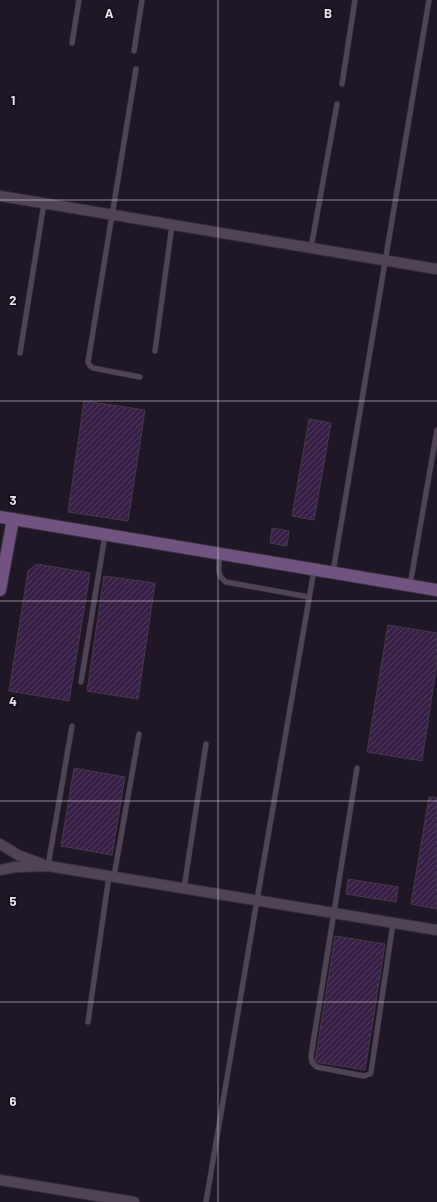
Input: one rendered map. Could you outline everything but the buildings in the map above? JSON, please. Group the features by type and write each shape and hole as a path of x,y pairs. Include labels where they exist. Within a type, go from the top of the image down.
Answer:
{"street":[{"path":"0,196 437,269"},
{"path":"0,517 437,590"},
{"path":"0,590 13,519"},
{"path":"0,844 18,855 48,866"},
{"path":"0,870 15,867 48,866 437,930"},
{"path":"0,1180 134,1202"}],"lane":[{"path":"72,43 79,0"},
{"path":"134,51 142,0"},
{"path":"342,84 355,0"},
{"path":"333,573 429,0"},
{"path":"136,69 88,362 93,368 140,377"},
{"path":"311,248 337,104"},
{"path":"20,353 44,203"},
{"path":"156,351 172,225"},
{"path":"410,586 437,430"},
{"path":"81,682 105,535"},
{"path":"220,554 219,574 226,582 309,597"},
{"path":"206,1202 256,900 314,570"},
{"path":"48,866 72,726"},
{"path":"88,1022 112,876 139,734"},
{"path":"184,888 206,744"},
{"path":"357,768 311,1059 312,1063 318,1067 364,1076 370,1074 373,1070 393,923"}]}
